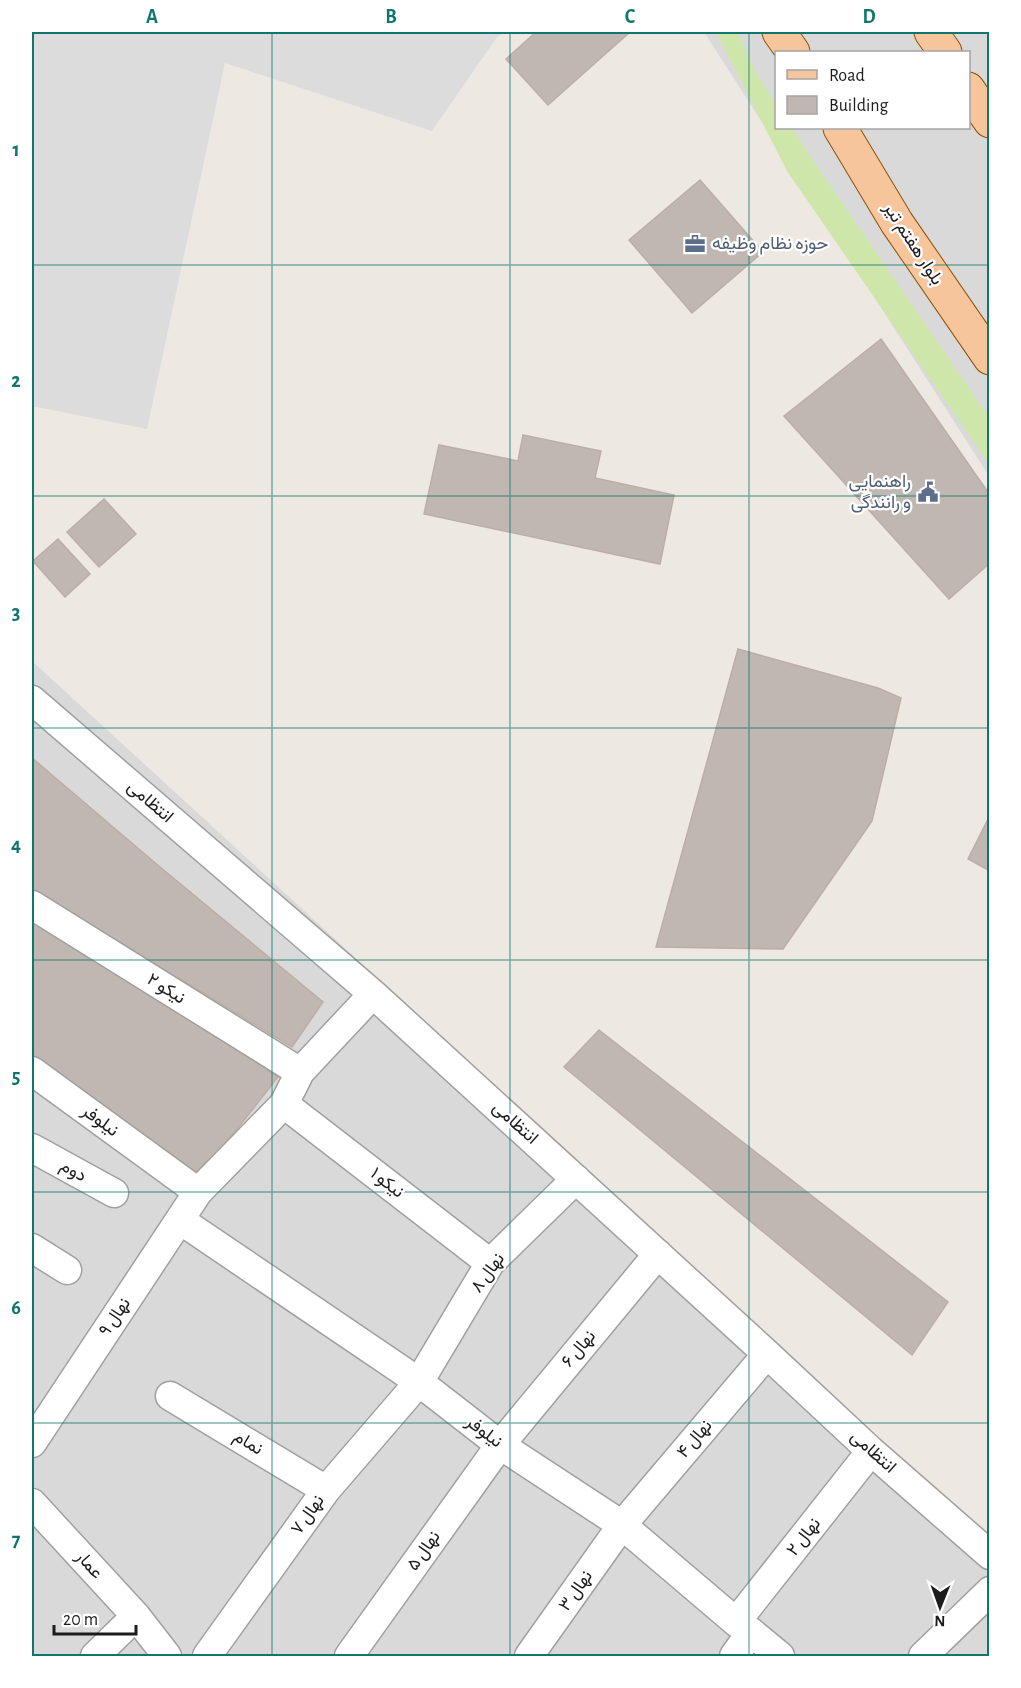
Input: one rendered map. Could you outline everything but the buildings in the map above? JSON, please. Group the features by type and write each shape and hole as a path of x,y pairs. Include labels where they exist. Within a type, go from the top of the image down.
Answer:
{"main road":[{"path":"779,32 792,51"},
{"path":"931,32 944,51"},
{"path":"970,91 990,121"},
{"name":"بلوار هفتم تیر","path":"841,129 897,223 990,358"}],"street":[{"name":"انتظامی","path":"32,700 373,994 871,1451 990,1555"},
{"name":"نیکو ۲","path":"32,905 300,1072"},
{"name":"نهال ۹","path":"32,1443 198,1192 284,1104 300,1072 373,994"},
{"name":"نیلوفر","path":"32,1074 198,1192"},
{"name":"نیکو ۱","path":"284,1104 490,1263"},
{"name":"دوم","path":"32,1148 114,1193"},
{"name":"نهال ۸","path":"419,1382 490,1263 576,1179"},
{"name":"نیلوفر","path":"180,1220 419,1382 500,1445 622,1525 780,1656"},
{"path":"32,1248 67,1270"},
{"name":"نهال ۶","path":"500,1445 658,1254"},
{"name":"نهال ۴","path":"622,1525 767,1354"},
{"name":"نهال ۷","path":"207,1656 326,1490 419,1382"},
{"name":"نمام","path":"170,1396 326,1490"},
{"name":"نهال ۵","path":"349,1656 500,1445"},
{"name":"نهال ۲","path":"734,1656 744,1627 871,1451"},
{"name":"عمار","path":"36,1519 136,1616 167,1656"},
{"name":"نهال ۳","path":"529,1656 622,1525"},
{"path":"923,1656 990,1591"},
{"path":"94,1656 136,1616"}],"shaded area":[{"path":"32,32 506,32 497,37 432,131 225,63 147,429 32,406"},
{"path":"704,32 989,32 989,476"},
{"path":"32,661 989,1539 989,1656 32,1656"}],"green space":[{"path":"716,32 737,32 756,73 775,102 775,129 793,129 989,417 989,464 787,171"}],"place":[{"name":"حوزه نظام وظیفه","path":"695,244"},
{"name":"راهنمایی و رانندگی","path":"928,492"}]}
